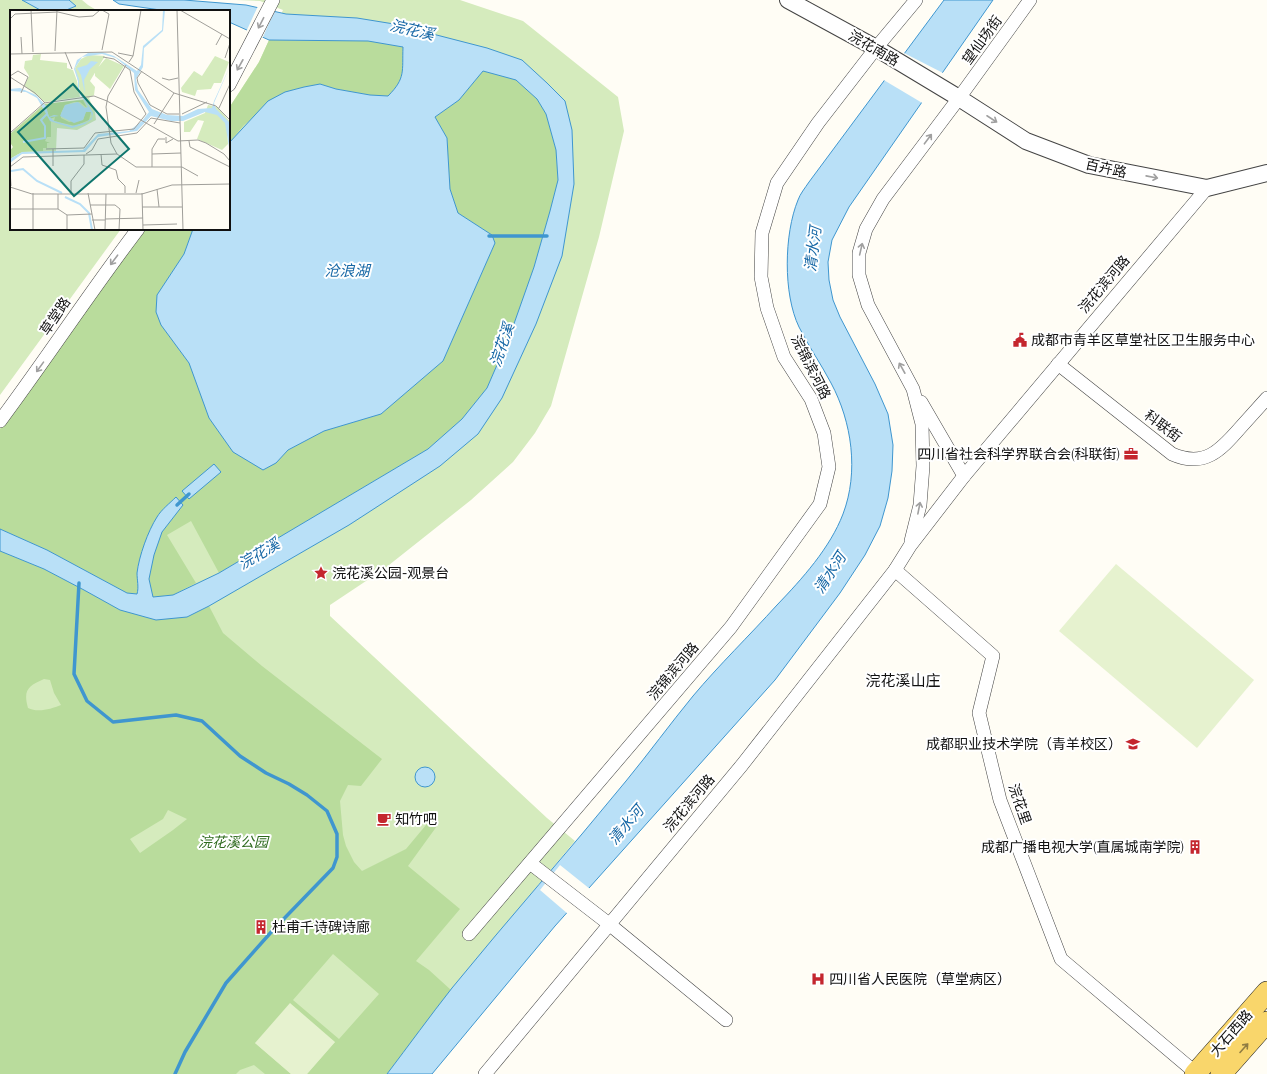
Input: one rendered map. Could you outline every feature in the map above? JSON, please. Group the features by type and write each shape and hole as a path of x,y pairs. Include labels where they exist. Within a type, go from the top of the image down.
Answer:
{"main road":[{"name":"大石西路","path":"1195,1074 1267,992"},
{"name":"大石西路","path":"1221,1074 1267,1022"}],"street":[{"name":"浣花南路","path":"788,0 876,48 959,98"},
{"name":"浣锦滨河路","path":"469,934 731,627 820,504 829,467 824,433 811,399 784,357 767,308 761,277 762,233 777,183 818,123 876,48 916,0"},
{"name":"望仙场街","path":"959,98 1030,0"},
{"path":"230,83 273,1"},
{"name":"百卉路","path":"959,98 1026,141 1089,165 1206,188 1267,173"},
{"name":"浣花滨河路","path":"959,98 883,199 866,229 859,253 859,275 868,305 913,389 964,476"},
{"name":"浣花滨河路","path":"485,1074 742,766 895,570 910,546 964,476 1206,188"},
{"name":"草堂路","path":"0,422 49,354 102,275 137,230"},
{"name":"科联街","path":"1058,364 1172,454 1183,459 1209,456 1223,448 1267,398"},
{"name":"浣花滨河路","path":"910,546 920,505 923,466 922,424 913,389"},
{"name":"浣花里","path":"895,570 993,656 979,713 1000,800 1061,959 1195,1074"},
{"path":"530,863 609,924 726,1020"}],"green space":[{"path":"0,0 82,0 96,10 10,10 10,230 120,230 0,395"},
{"name":"浣花溪公园","path":"236,0 460,0 523,21 618,97 624,131 599,237 551,406 535,433 513,462 471,500 384,569 330,605 330,616 547,818 575,841 451,990 387,1074 0,1074 0,429 144,230 230,230 230,106 259,62 283,10 260,1"},
{"path":"269,40 368,41 403,47 402,74 398,84 388,96 370,95 336,89 320,84 285,92 244,125 230,142 230,106 259,62"},
{"path":"483,71 516,80 537,99 546,114 556,150 558,180 534,267 510,335 487,388 462,419 428,449 219,573 191,521 167,535 196,583 173,595 153,597 127,593 47,550 0,529 0,429 144,230 193,230 184,254 157,295 161,325 189,363 196,378 276,463 288,450 324,431 381,414 443,361 495,243 492,235 458,213 450,189 447,138 435,117 459,100"},
{"path":"0,551 44,569 120,610 187,617 209,606 223,633 262,666 382,759 361,786 348,785 340,801 343,835 346,846 354,862 362,871 406,849 431,819 437,826 408,866 460,909 416,961 429,970 451,990 387,1074 307,1074 335,1042 255,1043 291,1074 265,1074 254,1065 240,1070 236,1074 0,1074","holes":["44,679 50,680 54,693 61,705 40,710 28,708 26,697 28,689","168,810 187,819 140,853 130,839 163,819","333,954 379,994 339,1039 293,1000"]},
{"path":"1116,564 1254,680 1197,748 1059,631"},
{"path":"290,1003 335,1042 307,1074 291,1074 255,1043"}],"water":[{"path":"22,0 69,0 76,6 66,10 40,10"},
{"name":"沧浪湖","path":"113,0 184,0 246,5 286,14 357,18 394,24 487,48 522,60 547,83 565,101 572,130 574,184 562,256 536,324 502,398 478,434 440,466 349,525 209,606 187,617 156,620 120,610 44,569 0,551 0,529 47,550 127,593 137,594 138,566 147,536 159,514 176,497 183,505 162,532 154,555 149,579 153,597 173,595 219,573 428,449 462,419 487,388 510,335 534,267 558,180 556,150 546,114 537,99 516,80 483,71 459,100 435,117 447,138 450,189 458,213 492,235 495,243 443,361 381,414 324,431 288,450 276,463 263,470 233,452 209,418 189,363 161,325 156,312 157,295 184,254 193,230 230,230 230,142 268,101 285,92 320,84 336,89 370,95 388,96 398,84 402,74 403,47 368,41 269,40 230,22 230,10 160,10 119,4"},
{"name":"清水河","path":"944,0 993,0 849,207 832,240 828,262 829,280 833,300 840,317 875,384 888,414 893,445 892,471 888,498 880,526 865,555 840,593 775,680 555,926 432,1074 387,1074 452,988 635,770 693,696 805,574 831,539 843,514 848,498 852,464 851,447 844,414 838,398 799,327 790,298 787,264 793,214 799,198 809,182"},
{"path":"214,464 221,472 189,499 182,491"},
{"path":"421,767 429,767 435,773 435,781 429,787 421,787 415,781 415,773"}],"pier":[{"path":"258,6 275,10 262,39 246,32"},
{"path":"902,52 945,74 924,104 882,79"},
{"path":"560,865 590,889 568,914 540,890"}],"waterway":[{"path":"489,236 547,236"},
{"path":"177,505 189,494"},
{"path":"79,583 74,674 87,701 113,722 176,715 202,721 240,756 266,773 307,795 327,811 337,834 337,857 333,868 273,930 226,983 185,1052 175,1074"}],"place":[{"name":"成都市青羊区草堂社区卫生服务中心","path":"1020,340"},
{"name":"四川省社会科学界联合会(科联街)","path":"1131,454"},
{"name":"浣花溪公园-观景台","path":"321,573"},
{"name":"成都职业技术学院（青羊校区）","path":"1133,744"},
{"name":"知竹吧","path":"384,819"},
{"name":"成都广播电视大学(直属城南学院)","path":"1195,847"},
{"name":"杜甫千诗碑诗廊","path":"261,927"},
{"name":"四川省人民医院（草堂病区）","path":"818,979"}],"district":[{"name":"浣花溪山庄","path":"903,681"}],"water label":[{"name":"浣花溪","path":"412,30"},
{"name":"浣花溪","path":"502,345"},
{"name":"浣花溪","path":"259,554"}]}
